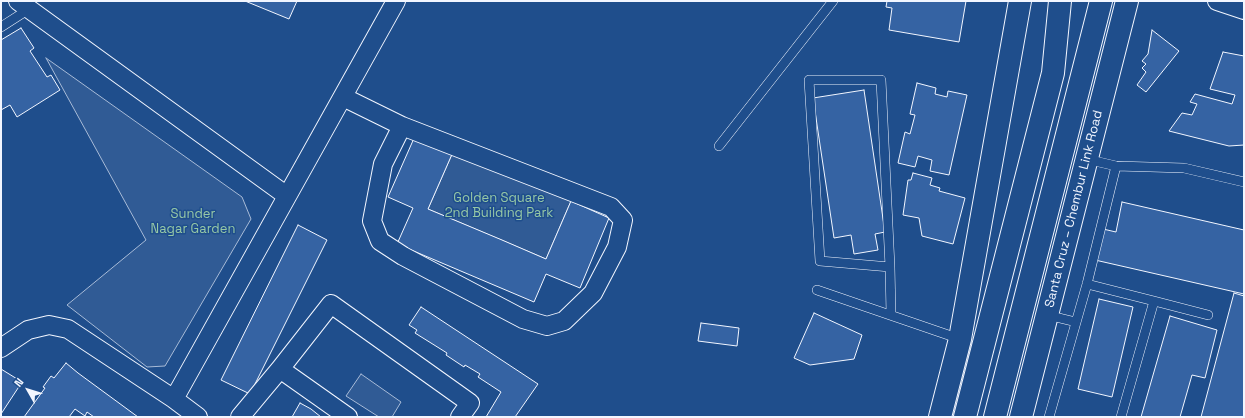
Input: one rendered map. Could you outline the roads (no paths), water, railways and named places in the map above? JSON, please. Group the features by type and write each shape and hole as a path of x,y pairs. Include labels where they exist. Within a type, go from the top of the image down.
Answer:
{"highway":[{"path":"940,417 960,339 1020,1"},
{"path":"1053,73 1060,1"},
{"path":"965,417 1072,1"},
{"path":"995,417 1101,1"},
{"name":"Santa Cruz – Chembur Link Road","path":"1020,417 1127,1"},
{"path":"1009,417 1064,211 1089,108 1078,94"}],"street":[{"path":"174,399 396,1"},
{"path":"1217,1 1244,10"},
{"path":"24,5 287,196"},
{"path":"342,96 402,126 611,207 623,220 617,247 593,293 564,321 547,326 523,319 403,256 380,241 372,221 383,164 402,126"},
{"path":"240,417 331,304 470,403 460,417"},
{"path":"1,348 28,330 49,324 68,329 174,399 198,417"},
{"path":"280,369 348,417"}],"lane":[{"path":"719,146 833,1"},
{"path":"1,27 24,5"},
{"path":"890,267 820,260 809,80 881,80 890,267 891,314"},
{"path":"1086,159 1116,166 1184,168 1244,182"},
{"path":"1049,417 1087,284 1116,166"},
{"path":"1087,284 1208,316"},
{"path":"817,290 891,314 960,339"},
{"path":"1121,417 1154,301"},
{"path":"1047,315 1076,322"}],"park label":[{"name":"Golden Square 2nd Building Park","path":"499,206"},
{"name":"Sunder Nagar Garden","path":"193,222"}]}
